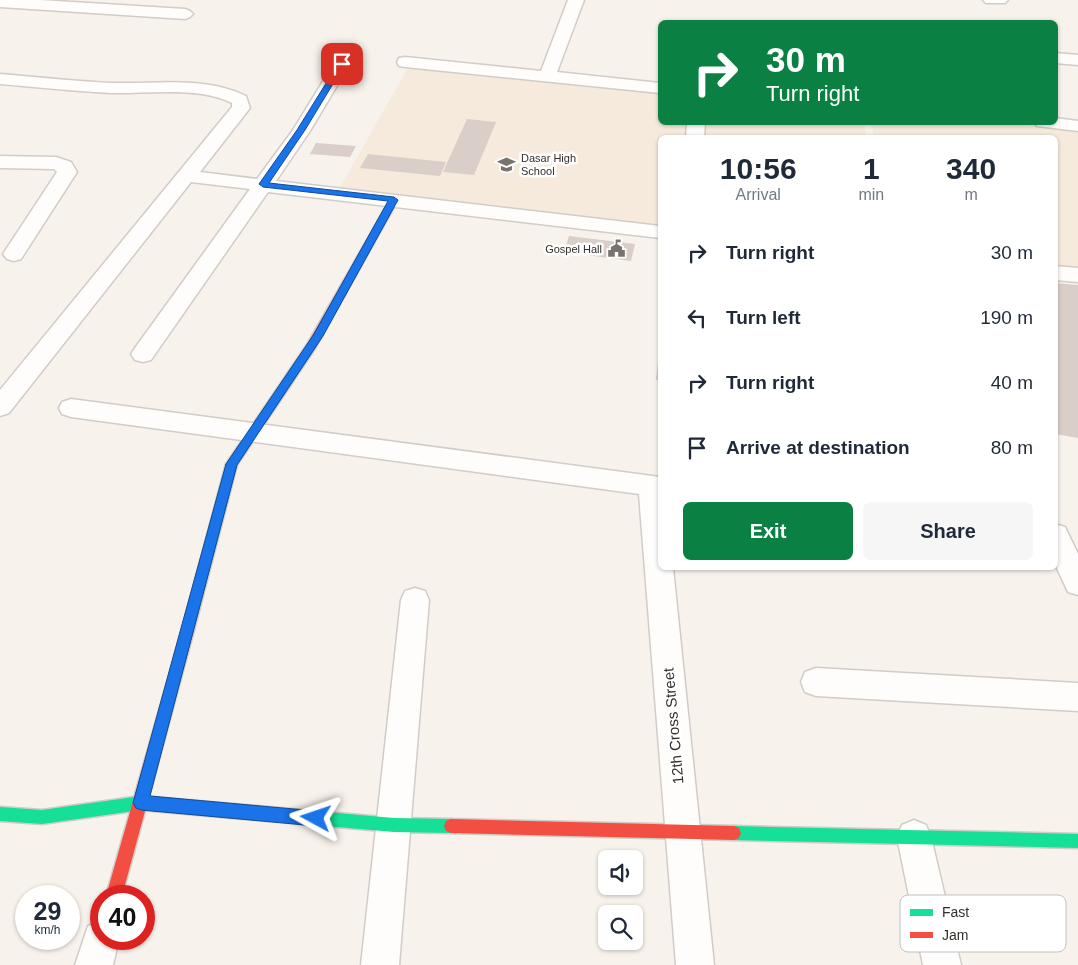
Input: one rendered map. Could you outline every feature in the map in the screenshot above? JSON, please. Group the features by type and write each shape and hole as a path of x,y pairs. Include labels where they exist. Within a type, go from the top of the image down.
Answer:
{"street":[{"path":"140,11 152,0"},
{"path":"547,76 576,0"},
{"path":"991,0 1000,0"},
{"path":"0,2 185,14"},
{"path":"1058,58 1078,60"},
{"path":"405,62 658,88"},
{"path":"143,354 301,130 342,64"},
{"path":"0,79 118,88 216,91 234,95 240,100 241,108 0,407"},
{"path":"1058,124 1078,126"},
{"path":"0,162 56,163 64,166 67,172 14,254"},
{"path":"186,176 658,232"},
{"path":"117,885 232,464 318,336 394,200"},
{"path":"1058,273 1078,275"},
{"path":"71,408 656,487"},
{"name":"12th Cross Street","path":"656,487 658,513"},
{"path":"1058,541 1078,583"},
{"name":"12th Cross Street","path":"662,570 695,965"},
{"path":"380,965 415,600"},
{"path":"816,682 1078,697"},
{"path":"0,814 42,817 141,803 394,826 1078,841"},
{"path":"914,837 927,895"},
{"path":"94,965 98,950"},
{"path":"939,952 942,965"}],"shaded area":[{"name":"Dasar High School","path":"410,64 658,91 658,125 864,125 867,135 658,135 658,229 338,191"},
{"path":"871,125 1024,125 1078,130 1078,269 1058,267 1058,135 874,135"}],"building":[{"path":"467,119 496,122 474,175 443,172"},
{"path":"316,143 356,146 350,157 310,154"},
{"path":"368,154 446,162 440,176 360,168"},
{"path":"569,236 635,244 631,261 564,252"},
{"path":"1058,283 1078,285 1078,438 1058,435"},
{"path":"658,362 658,380 656,380"}],"traffic: fast":[{"path":"188,630 232,464 310,348"},
{"path":"0,814 42,817 141,803 394,825 451,826"},
{"path":"734,833 1078,841"}],"traffic: jam":[{"path":"310,348 394,200"},
{"path":"117,885 188,630"},
{"path":"451,826 734,833"}],"place":[{"name":"Dasar High School","path":"507,164"},
{"name":"Gospel Hall","path":"616,249"}],"route":[{"path":"316,818 141,803 232,464 318,336 394,200 263,184 301,130 342,64"}]}
